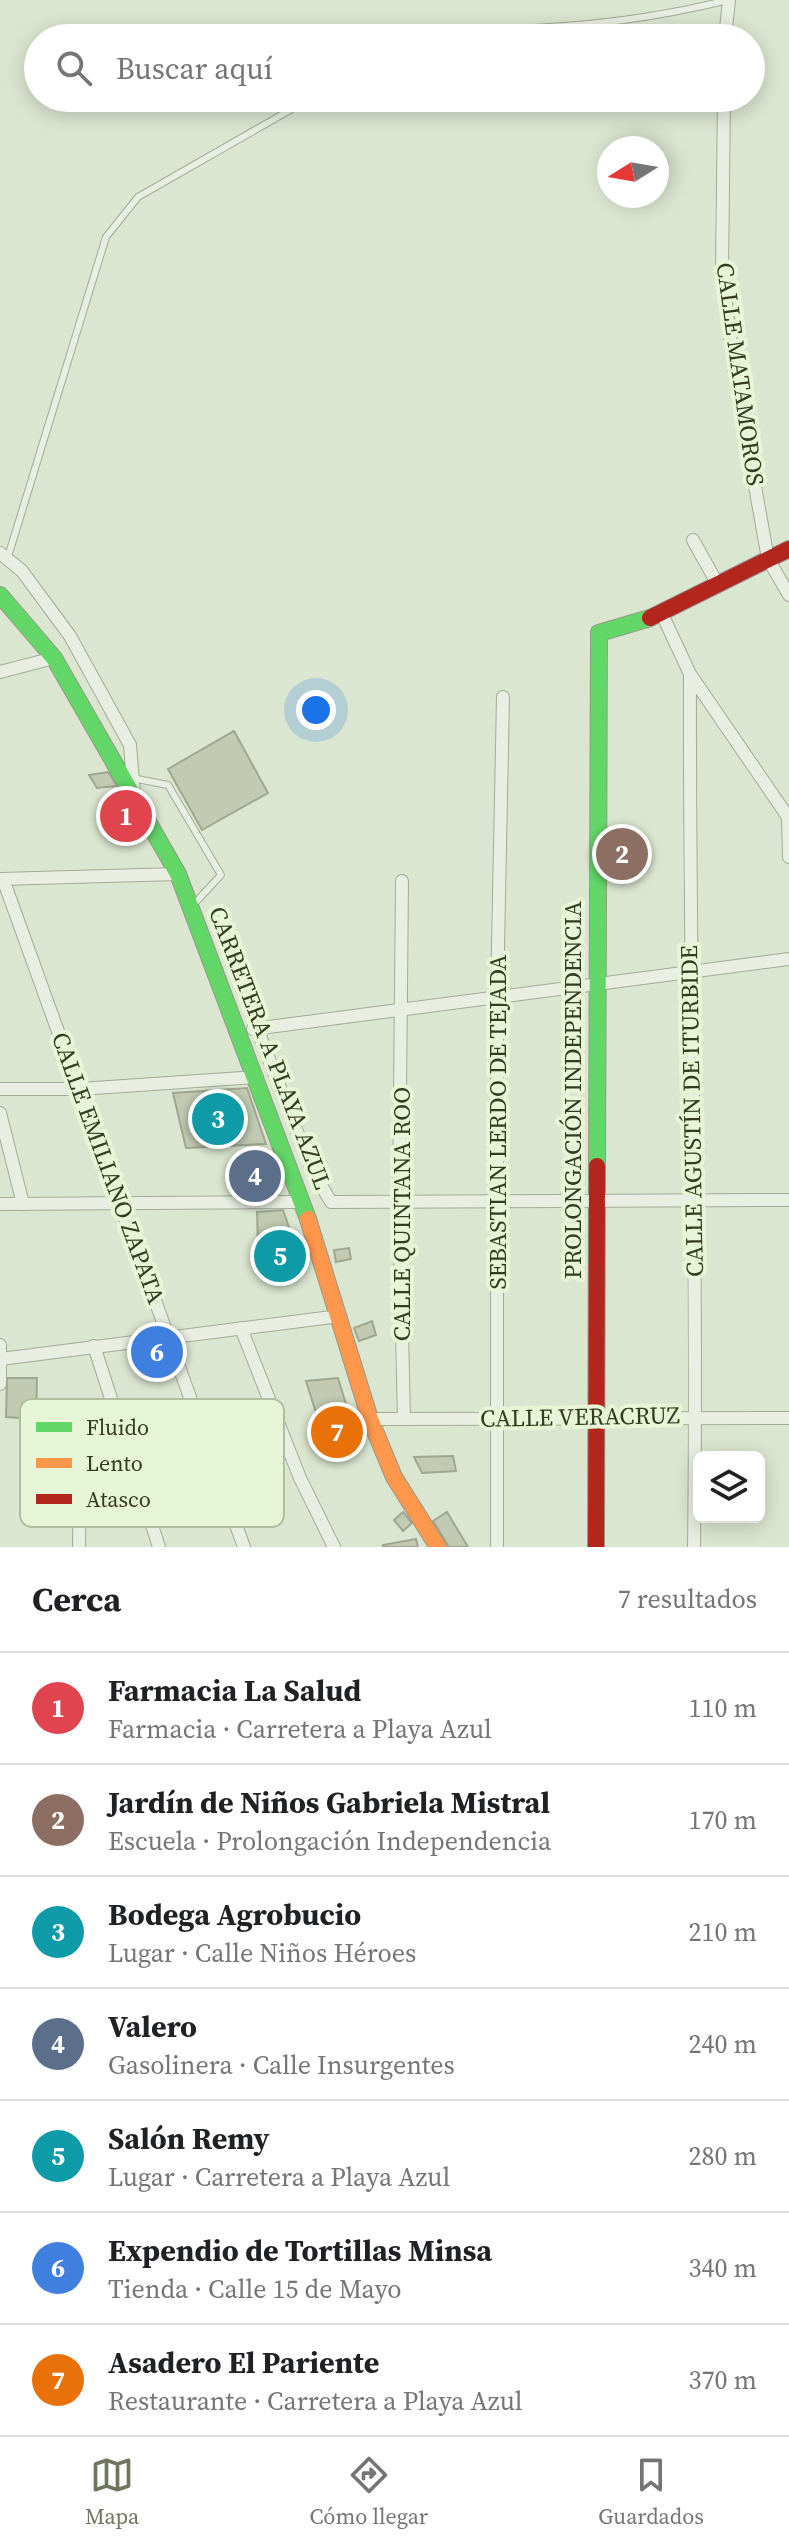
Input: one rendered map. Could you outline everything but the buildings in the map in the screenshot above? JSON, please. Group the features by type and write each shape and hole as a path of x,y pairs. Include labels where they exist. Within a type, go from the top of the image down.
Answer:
{"street":[{"path":"726,24 728,0"},
{"name":"CALLE MATAMOROS","path":"724,112 722,272 734,368 768,559 789,595"},
{"path":"693,540 717,583"},
{"path":"789,549 717,583 662,614 690,674 788,817 789,857"},
{"path":"4,556 22,571 70,636 130,745 128,778"},
{"name":"CARRETERA A PLAYA AZUL","path":"0,595 54,658 128,778 134,797 178,874 303,1202 370,1419 394,1477 438,1547"},
{"path":"0,613 18,614"},
{"name":"PROLONGACIÓN INDEPENDENCIA","path":"596,1547 599,633 662,614"},
{"path":"0,672 54,658"},
{"name":"CALLE AGUSTÍN DE ITURBIDE","path":"690,674 689,971 696,1416 694,1547"},
{"name":"SEBASTIAN LERDO DE TEJADA","path":"497,1547 497,997 503,697"},
{"path":"2,879 178,874"},
{"name":"CALLE EMILIANO ZAPATA","path":"2,879 191,1399"},
{"name":"CALLE QUINTANA ROO","path":"402,881 399,1203 404,1419"},
{"path":"239,1030 789,959"},
{"path":"257,1028 320,1189 331,1202 789,1200"},
{"path":"0,1089 80,1089 257,1077"},
{"path":"0,1113 23,1204"},
{"path":"0,1204 303,1202"},
{"path":"0,1359 340,1316"},
{"path":"241,1328 269,1399"},
{"path":"0,1345 0,1384"},
{"path":"94,1346 111,1399"},
{"name":"CALLE VERACRUZ","path":"370,1419 597,1416 789,1418"},
{"path":"284,1437 334,1547"},
{"path":"79,1527 79,1547"},
{"path":"153,1527 159,1547"},
{"name":"CALLE EMILIANO ZAPATA","path":"237,1527 244,1547"}],"lane":[{"path":"602,24 671,14 728,0"},
{"path":"4,556 106,237 138,197 287,112"},
{"path":"128,778 168,785 221,875 191,907"}],"traffic: fast":[{"path":"0,595 54,658 178,874 308,1219"},
{"path":"597,1166 599,633 650,618"}],"traffic: slow":[{"path":"308,1219 370,1419 394,1477 438,1547"}],"traffic: jam":[{"path":"650,618 789,549"},
{"path":"596,1547 597,1166"}],"place":[{"name":"Farmacia La Salud","path":"126,816"},
{"name":"Jardín de Niños Gabriela Mistral","path":"622,854"},
{"name":"Bodega Agrobucio","path":"218,1119"},
{"name":"Valero","path":"255,1176"},
{"name":"Salón Remy","path":"280,1256"},
{"name":"Expendio de Tortillas Minsa","path":"157,1352"},
{"name":"Asadero El Pariente","path":"337,1432"}]}
